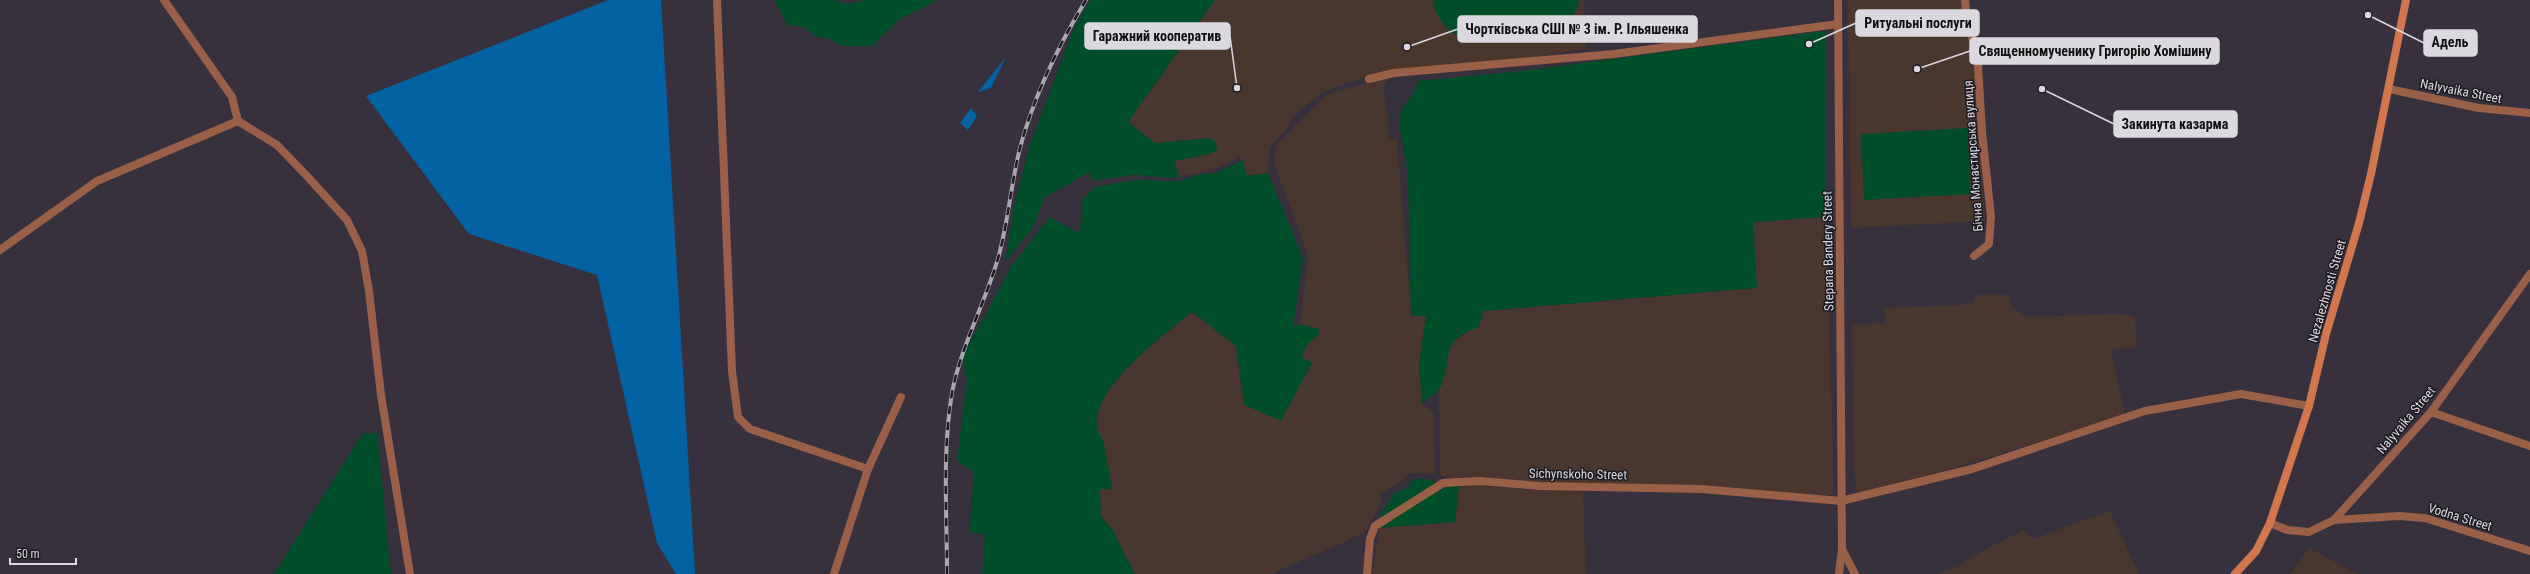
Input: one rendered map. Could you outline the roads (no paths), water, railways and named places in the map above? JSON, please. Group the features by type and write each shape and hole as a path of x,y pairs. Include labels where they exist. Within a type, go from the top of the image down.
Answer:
{"main road":[{"name":"Nezalezhnosti Street","path":"2235,574 2256,551 2270,523 2308,406 2326,334 2359,223 2389,89 2406,0"}],"street":[{"path":"164,0 232,96 238,121 277,145 306,175 347,220 362,251 369,291 380,394 410,574"},
{"path":"717,0 732,371 738,417 750,429 868,469"},
{"name":"Stepana Bandery Street","path":"1838,0 1842,549 1839,574"},
{"name":"Бічна Монастирська вулиця","path":"1965,0 1968,29 1977,48 1982,132 1991,217 1989,244 1974,256"},
{"path":"1369,79 1394,73 1614,54 1838,24"},
{"name":"Nalyvaika Street","path":"2389,89 2479,108 2530,113"},
{"path":"0,250 97,181 238,121"},
{"name":"Nalyvaika Street","path":"2270,523 2294,532 2309,532 2334,520 2431,412 2530,274"},
{"path":"1841,501 1972,469 2145,411 2241,394 2308,406"},
{"path":"834,574 868,469 901,397"},
{"path":"2431,412 2530,446"},
{"name":"Sichynskoho Street","path":"1367,574 1370,539 1375,526 1443,483 1480,481 1540,486 1702,489 1841,501"},
{"name":"Vodna Street","path":"2334,520 2399,516 2425,518 2530,551"},
{"path":"1842,549 1855,574"}],"water":[{"path":"608,0 661,0 695,574 676,574 657,543 597,275 469,234 366,96"},
{"path":"1006,57 991,88 978,92"},
{"path":"971,108 977,116 968,130 960,123"}],"railway":[{"path":"947,574 946,460 949,415 956,375 999,255 1019,152 1031,112 1047,73 1065,36 1086,0"}],"place":[{"name":"Адель","path":"2368,15"},
{"name":"Ритуальні послуги","path":"1809,44"},
{"name":"Чортківська СШІ № 3 ім. Р. Ільяшенка","path":"1407,47"},
{"name":"Священномученику Григорію Хомішину","path":"1917,69"},
{"name":"Гаражний кооператив","path":"1237,88"},
{"name":"Закинута казарма","path":"2042,89"}]}
